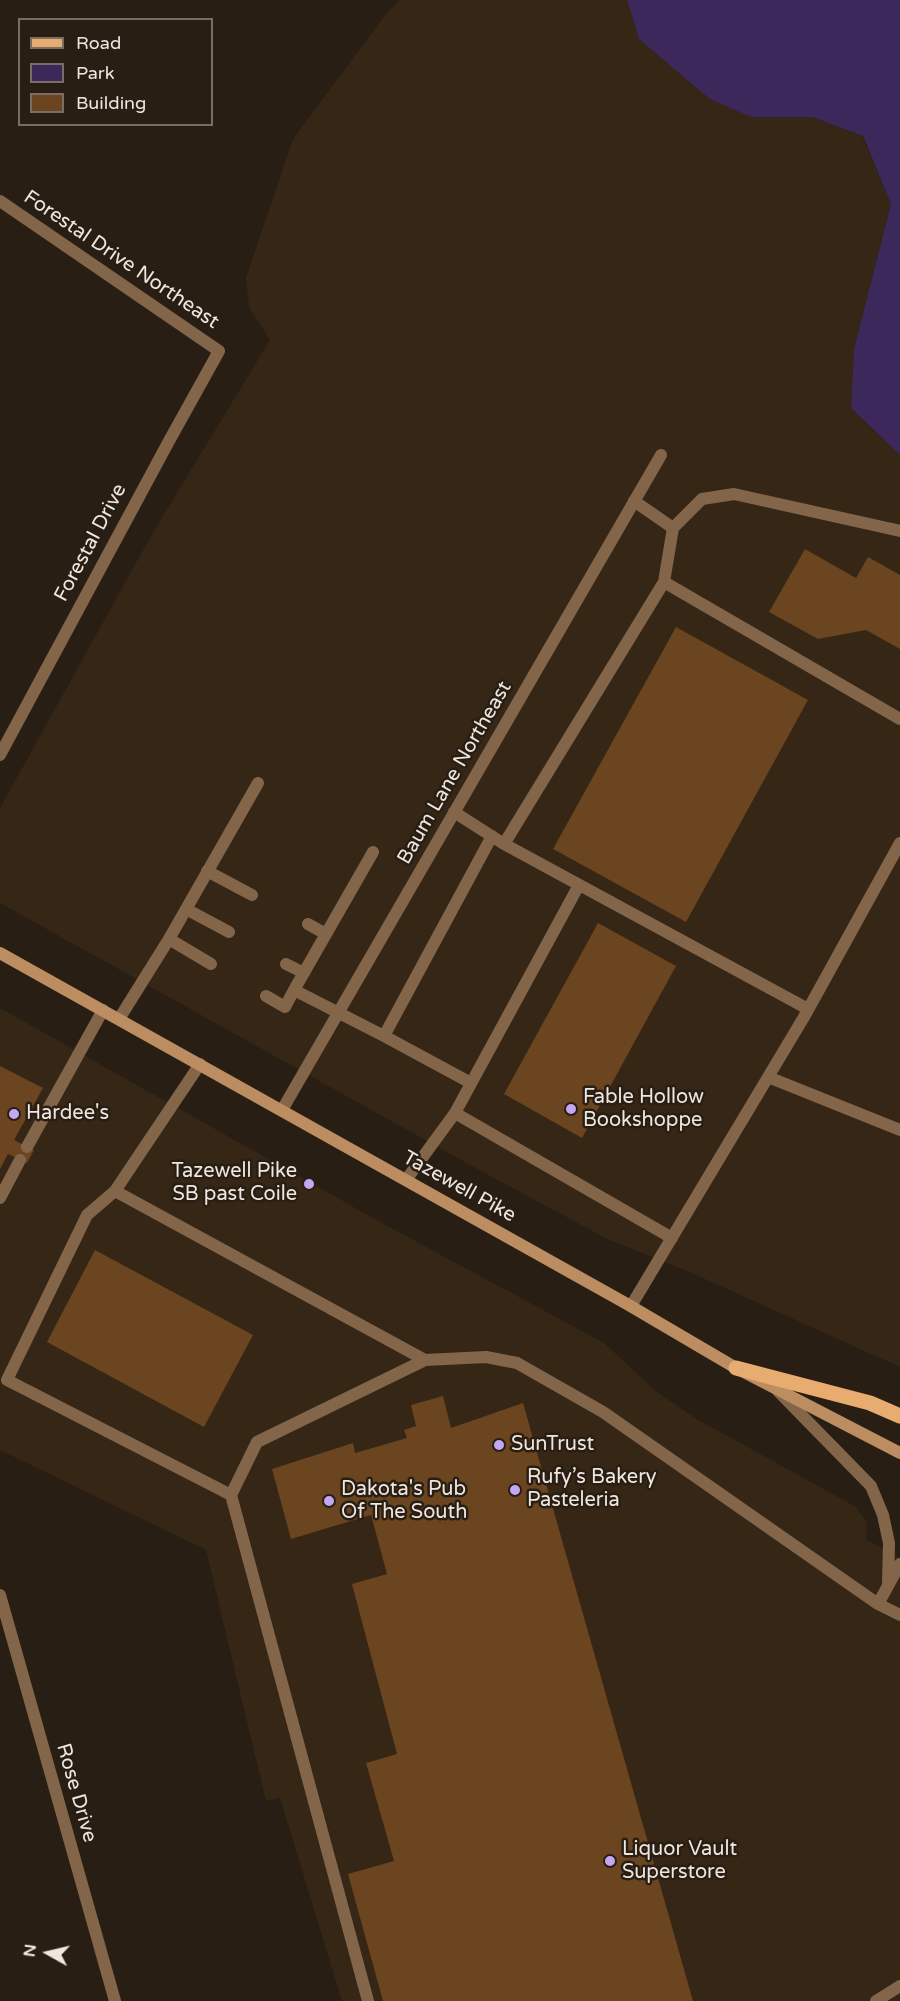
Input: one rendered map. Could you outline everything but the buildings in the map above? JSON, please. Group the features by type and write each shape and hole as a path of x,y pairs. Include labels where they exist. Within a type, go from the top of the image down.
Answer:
{"main road":[{"name":"Tazewell Pike","path":"0,953 631,1306 736,1368 900,1453"},
{"path":"736,1368 870,1403 900,1416"}],"street":[{"name":"Forestal Drive Northeast","path":"0,201 219,351"},
{"name":"Forestal Drive","path":"0,755 219,351"},
{"name":"Baum Lane Northeast","path":"282,1110 661,455"},
{"path":"504,844 664,582 673,528 702,500 734,494 900,531"},
{"path":"634,501 673,528"},
{"path":"664,582 900,719"},
{"path":"119,1019 169,939 258,783"},
{"path":"454,812 504,844 808,1009"},
{"path":"384,1036 492,836"},
{"path":"631,1306 808,1009 900,843"},
{"path":"266,996 285,1007 373,852"},
{"path":"207,871 252,895"},
{"path":"406,1180 454,1113 579,885"},
{"path":"186,909 229,932"},
{"path":"308,924 326,934"},
{"path":"169,939 211,964"},
{"path":"286,964 304,973"},
{"path":"294,990 471,1083"},
{"path":"27,1147 103,1010"},
{"path":"200,1064 115,1191 87,1215 3,1380 231,1495"},
{"path":"768,1077 900,1130"},
{"path":"454,1113 672,1238"},
{"path":"0,1198 20,1160"},
{"path":"115,1191 425,1360"},
{"path":"368,2001 231,1495 257,1442 425,1360 486,1357 518,1363 603,1412 878,1604 900,1615"},
{"path":"775,1388 871,1486 883,1515 889,1543 888,1585"},
{"path":"878,1604 900,1564"},
{"name":"Rose Drive","path":"0,1595 115,2001"},
{"path":"876,2001 900,1986"}],"shaded area":[{"path":"400,0 627,0 639,39 751,117 812,117 862,136 891,204 854,349 851,408 900,455 900,1367 685,1270 609,1240 0,903 0,808 152,534 270,340 249,307 246,278 293,139 386,14"},
{"path":"0,1008 382,1223 604,1343 657,1392 695,1418 856,1507 867,1523 866,1539 900,1558 900,2001 342,2001 280,1798 266,1801 206,1550 0,1450"}],"green space":[{"path":"627,0 900,0 900,455 851,408 854,349 891,204 863,136 812,117 751,117 710,99 639,39"}],"place":[{"name":"Fable Hollow Bookshoppe","path":"571,1109"},
{"name":"Hardee's","path":"14,1114"},
{"name":"Tazewell Pike SB past Coile","path":"309,1184"},
{"name":"SunTrust","path":"499,1445"},
{"name":"Rufy’s Bakery Pasteleria","path":"515,1490"},
{"name":"Dakota's Pub Of The South","path":"329,1501"},
{"name":"Liquor Vault Superstore","path":"610,1861"}]}
